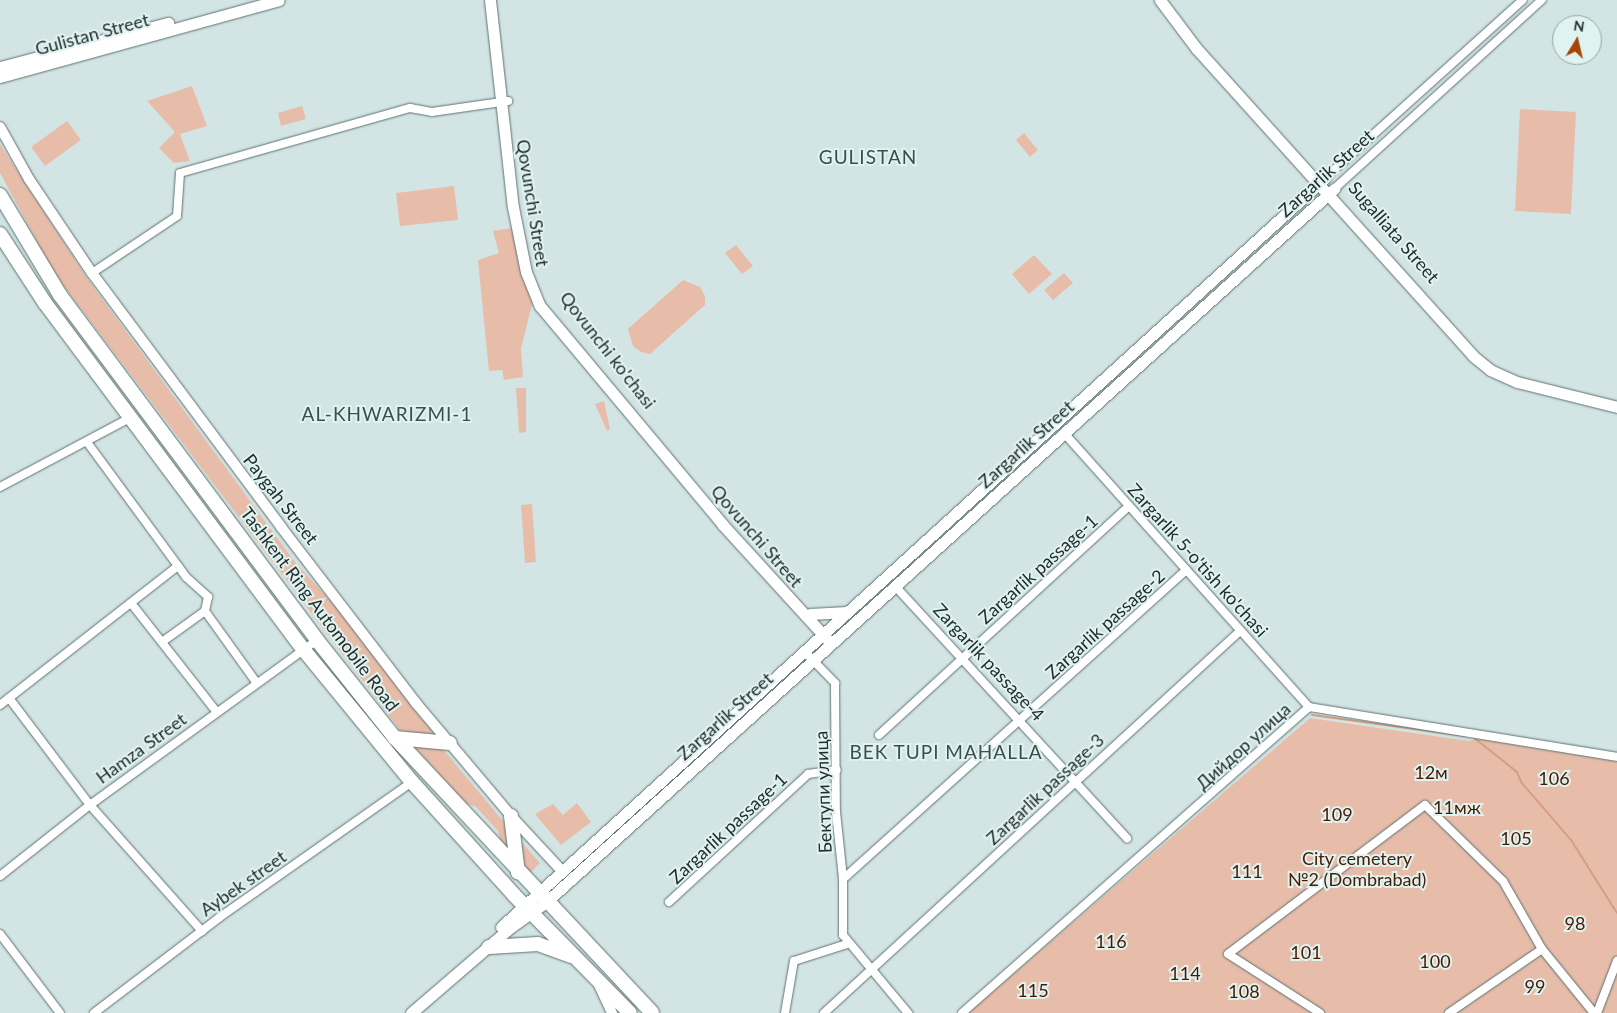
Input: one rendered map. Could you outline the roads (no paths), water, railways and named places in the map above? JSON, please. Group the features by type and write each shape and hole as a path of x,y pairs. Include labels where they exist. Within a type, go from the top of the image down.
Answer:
{"highway":[{"name":"Tashkent Ring Automobile Road","path":"0,195 27,243 60,295 317,640 395,738 644,1010"},
{"name":"Tashkent Ring Automobile Road","path":"0,234 130,418 303,649 412,782 528,909 630,1013"},
{"path":"11,252 27,243"},
{"path":"395,738 450,743"},
{"path":"510,816 518,874"},
{"path":"490,947 538,944 576,958"}],"main road":[{"name":"Gulistan Street","path":"0,67 254,0"},
{"name":"Gulistan Street","path":"0,77 279,0"},
{"name":"Qovunchi Street","path":"490,0 505,102 523,262 540,306 674,467 824,634"},
{"name":"Qovunchi ko'chasi","path":"498,0 505,102 520,207 531,262 546,300 621,397 810,614 832,643"},
{"path":"1160,0 1196,48 1322,181"},
{"name":"Sugalliata Street","path":"1167,0 1200,44 1466,342 1486,359 1519,375 1617,399"},
{"name":"Zargarlik Street","path":"541,898 562,871 1322,181"},
{"name":"Sugalliata Street","path":"1332,192 1452,337 1490,370 1532,387 1617,407"},
{"name":"Zargarlik Street","path":"528,909 813,660 1332,192"},
{"path":"1105,377 1115,387"},
{"path":"1055,424 1064,433"},
{"name":"Zargarlik passage-4","path":"886,577 895,586"},
{"path":"810,614 849,612"},
{"path":"411,1013 443,984 490,947 528,909"},
{"path":"443,984 456,968 528,909"}],"street":[{"name":"Zargarlik Street","path":"1322,181 1523,0"},
{"name":"Zargarlik Street","path":"1332,192 1542,0"},
{"path":"1501,20 1509,30"},
{"path":"92,273 177,216 180,172 410,108 432,112 505,102"},
{"path":"1393,117 1402,127"},
{"name":"Paygah Street","path":"0,127 29,179 92,273 275,519 450,743 510,816 562,871"},
{"path":"0,486 130,418"},
{"name":"Zargarlik 5-o'tish ko'chasi","path":"1064,433 1240,632 1310,707"},
{"path":"87,442 178,566 208,596 205,611 162,642"},
{"name":"Zargarlik passage-1","path":"879,735 1129,506"},
{"path":"0,705 178,566"},
{"name":"Zargarlik passage-2","path":"843,879 1021,721 1186,570"},
{"name":"Zargarlik passage-4","path":"895,586 1127,838"},
{"path":"130,603 216,711"},
{"path":"205,611 256,682"},
{"name":"Zargarlik passage-3","path":"824,1013 1240,632"},
{"name":"Hamza Street","path":"0,876 90,805 216,711 317,640"},
{"name":"Бектупи улица","path":"804,651 835,683 836,812 843,879 843,935 847,944"},
{"path":"9,698 90,805 202,931"},
{"name":"Дийдор улица","path":"962,1013 1310,707 1617,757"},
{"name":"Zargarlik passage-1","path":"669,902 808,774 837,770"},
{"name":"Aybek street","path":"94,1013 202,931 412,782"},
{"path":"1320,1013 1228,954 1425,805 1504,881 1542,949 1596,1013 1617,960"},
{"path":"0,934 60,1013"},
{"path":"785,1013 794,961 847,944 908,1013"},
{"path":"1449,1013 1542,949"},
{"path":"594,976 612,1013"}],"waterway":[{"path":"1312,715 1466,736"},
{"path":"1473,737 1517,772 1521,782 1571,840 1617,913"}],"district":[{"name":"GULISTAN","path":"868,157"},
{"name":"AL-KHWARIZMI-1","path":"387,414"},
{"name":"BEK TUPI MAHALLA","path":"946,752"}],"park label":[{"name":"12м","path":"1431,772"},
{"name":"106","path":"1554,778"},
{"name":"11мж","path":"1457,807"},
{"name":"109","path":"1337,814"},
{"name":"105","path":"1516,838"},
{"name":"City cemetery №2 (Dombrabad)","path":"1357,870"},
{"name":"111","path":"1247,871"},
{"name":"98","path":"1575,923"},
{"name":"116","path":"1111,941"},
{"name":"101","path":"1306,952"},
{"name":"100","path":"1435,961"},
{"name":"114","path":"1185,973"},
{"name":"99","path":"1535,986"},
{"name":"115","path":"1033,990"},
{"name":"108","path":"1244,991"}]}
